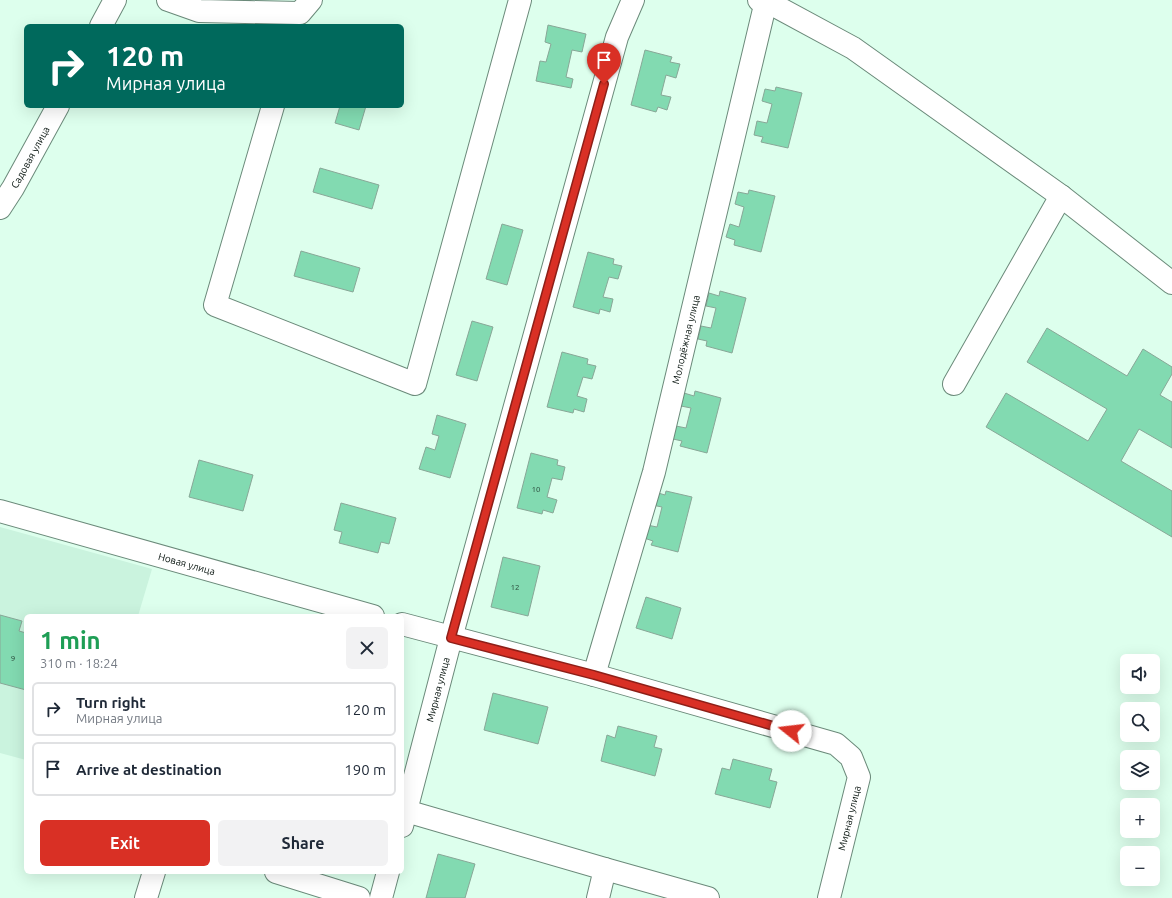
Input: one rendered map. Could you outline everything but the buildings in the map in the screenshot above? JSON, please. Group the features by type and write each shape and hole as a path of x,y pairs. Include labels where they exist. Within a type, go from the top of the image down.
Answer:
{"street":[{"path":"102,24 115,0"},
{"path":"168,0 199,11 302,13"},
{"path":"272,108 214,305 415,384 520,0"},
{"name":"Мирная улица","path":"404,818 451,638 615,45 633,0"},
{"path":"763,1 853,48 1061,196 1172,283"},
{"name":"Молодёжная улица","path":"594,675 654,472 763,1"},
{"name":"Садовая улица","path":"0,208 13,188 57,108"},
{"path":"954,384 1061,196"},
{"name":"Новая улица","path":"0,511 366,614"},
{"path":"404,625 594,675"},
{"name":"Мирная улица","path":"594,675 836,744 851,757 860,777 829,898"},
{"path":"404,818 605,869 708,898"},
{"path":"598,898 605,869"},
{"path":"146,898 153,874"},
{"path":"282,874 359,898"},
{"path":"381,898 387,874"}],"shaded area":[{"path":"0,527 152,569 139,614 24,614 24,759 0,753"}],"route":[{"path":"604,84 451,638 594,675 791,731"}]}
